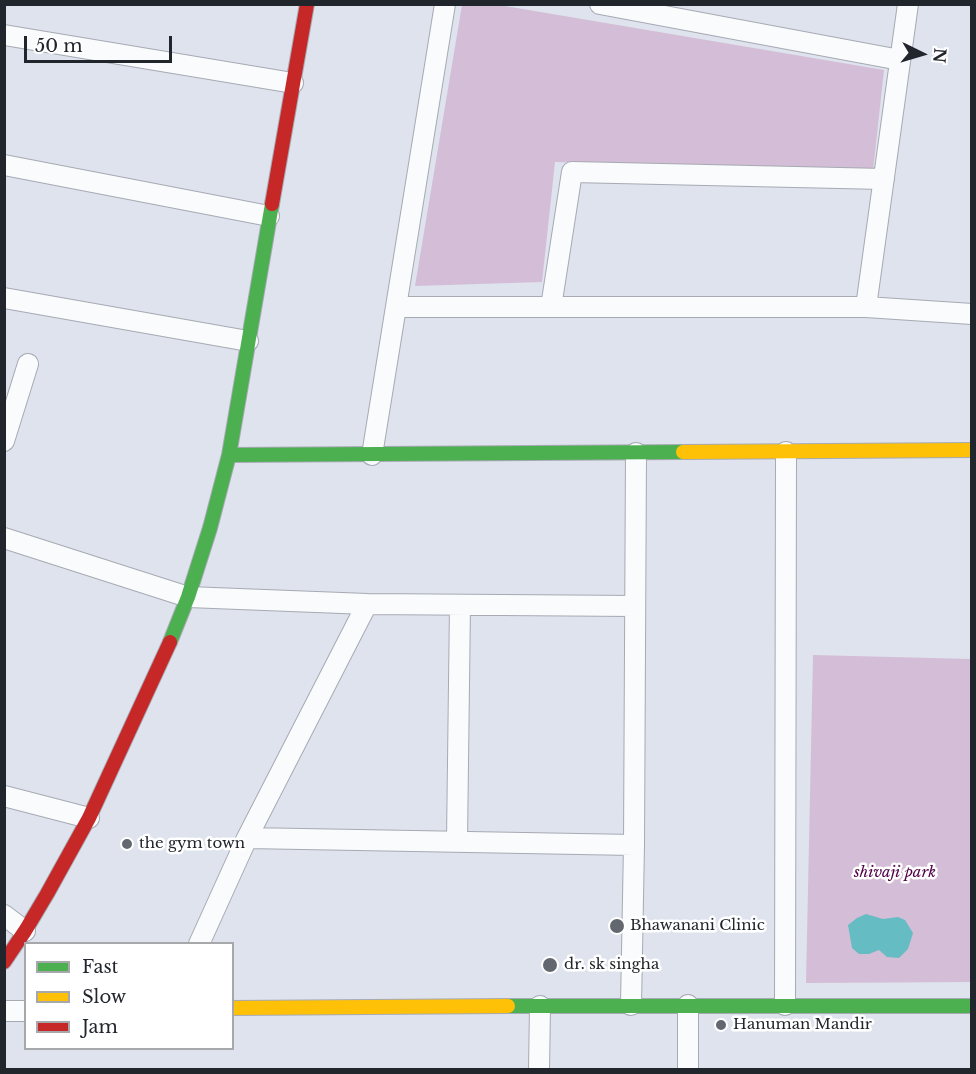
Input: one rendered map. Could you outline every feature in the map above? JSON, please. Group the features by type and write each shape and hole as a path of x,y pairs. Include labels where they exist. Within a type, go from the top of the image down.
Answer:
{"street":[{"path":"4,962 25,931 89,818 165,655 188,597 210,528 229,456 307,4"},
{"path":"372,455 445,4"},
{"path":"600,4 900,60"},
{"path":"866,307 908,4"},
{"path":"4,35 293,83"},
{"path":"4,165 269,216"},
{"path":"551,307 572,172 884,179"},
{"path":"4,298 248,341"},
{"path":"396,307 866,307 972,314"},
{"path":"4,441 28,364"},
{"path":"229,456 972,450"},
{"path":"785,1005 786,452"},
{"path":"631,1005 636,453"},
{"path":"4,538 188,597 368,604 635,606"},
{"path":"200,942 247,838 368,604"},
{"path":"457,841 460,605"},
{"path":"4,796 89,818"},
{"path":"247,838 634,844"},
{"path":"4,915 25,931"},
{"path":"234,1008 631,1005 972,1006"},
{"path":"688,1005 688,1070"},
{"path":"539,1070 540,1006"},
{"path":"4,1011 24,1011"}],"green space":[{"path":"462,5 499,5 884,70 873,171 555,162 542,282 415,286"},
{"name":"shivaji park","path":"813,655 971,659 971,982 806,983"}],"water":[{"path":"866,914 883,919 898,917 905,920 913,933 908,949 899,958 887,957 879,950 869,954 859,954 852,948 848,925"}],"traffic: fast":[{"path":"170,642 188,597 210,528 229,455 272,204"},
{"path":"229,455 683,452"},
{"path":"508,1006 972,1006"}],"traffic: slow":[{"path":"683,452 972,450"},
{"path":"234,1008 508,1006"}],"traffic: jam":[{"path":"272,204 307,4"},
{"path":"4,962 47,894 89,818 170,642"}],"place":[{"name":"the gym town","path":"127,844"},
{"name":"Bhawanani Clinic","path":"617,926"},
{"name":"dr. sk singha","path":"550,965"},
{"name":"Hanuman Mandir","path":"721,1025"}]}
